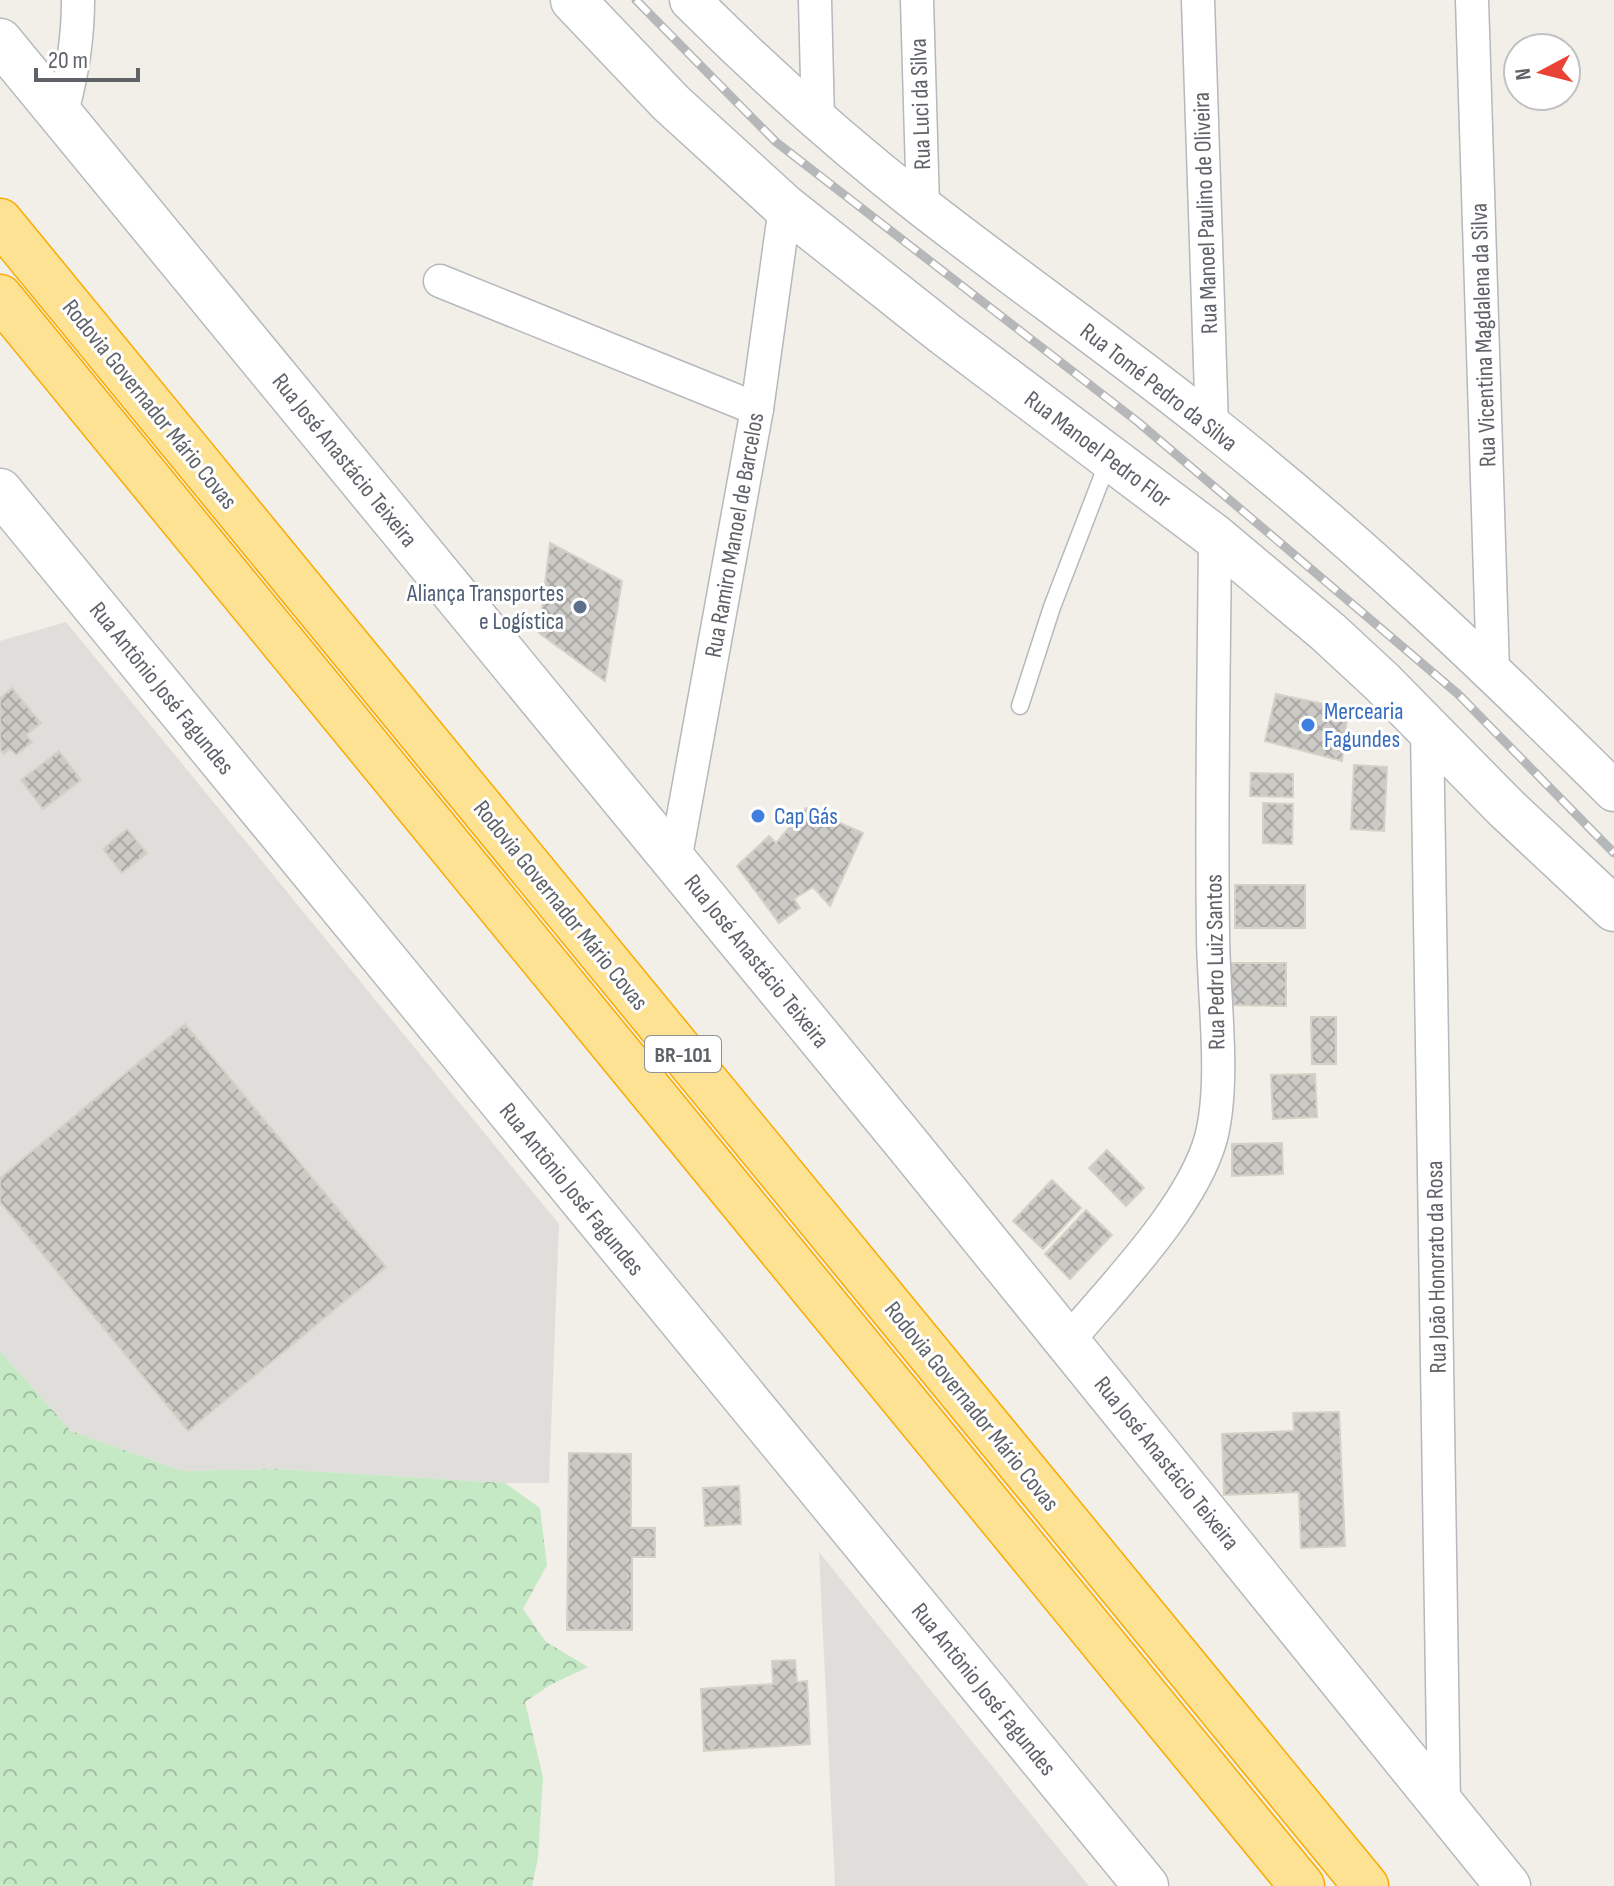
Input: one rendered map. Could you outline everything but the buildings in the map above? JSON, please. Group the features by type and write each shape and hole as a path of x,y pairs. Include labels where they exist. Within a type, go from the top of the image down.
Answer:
{"highway":[{"name":"Rodovia Governador Mário Covas","path":"0,221 1366,1886"},
{"name":"Rodovia Governador Mário Covas","path":"0,297 1302,1886"}],"main road":[{"name":"Rua Manoel Pedro Flor","path":"573,0 671,103 785,207 1109,459 1215,537 1328,632 1507,809 1614,909"},
{"name":"Rua José Anastácio Teixeira","path":"0,41 1068,1341 1508,1886"},
{"name":"Rua Antônio José Fagundes","path":"0,491 1146,1886"}],"street":[{"path":"61,115 72,77 78,0"},
{"name":"Rua Tomé Pedro da Silva","path":"690,0 818,120 923,207 1212,425 1361,550 1493,671 1614,791"},
{"path":"815,0 818,120"},
{"name":"Rua Luci da Silva","path":"917,0 923,207"},
{"name":"Rua Manoel Paulino de Oliveira","path":"1198,0 1212,425"},
{"name":"Rua Vicentina Magdalena da Silva","path":"1472,0 1493,671"},
{"name":"Rua Ramiro Manoel de Barcelos","path":"675,861 757,409 785,207"},
{"path":"440,281 757,409"},
{"name":"Rua Pedro Luiz Santos","path":"1068,1341 1146,1248 1176,1206 1197,1173 1211,1139 1218,1094 1213,933 1215,537"},
{"name":"Rua João Honorato da Rosa","path":"1427,728 1444,1806"}],"lane":[{"path":"1020,706 1052,607 1109,459"}],"shaded area":[{"path":"66,622 559,1224 549,1483 277,1469 182,1471 71,1431 0,1351 0,641"},
{"path":"819,1552 1089,1886 835,1886"}],"green space":[{"path":"0,1351 71,1431 182,1471 277,1469 505,1483 540,1508 547,1565 523,1609 546,1642 588,1667 550,1685 525,1702 543,1777 538,1858 532,1886 0,1886"}],"railway":[{"path":"636,0 776,142 1138,422 1458,694 1614,853"}],"place":[{"name":"Aliança Transportes e Logística","path":"580,607"},
{"name":"Mercearia Fagundes","path":"1308,725"},
{"name":"Cap Gás","path":"758,816"}]}
